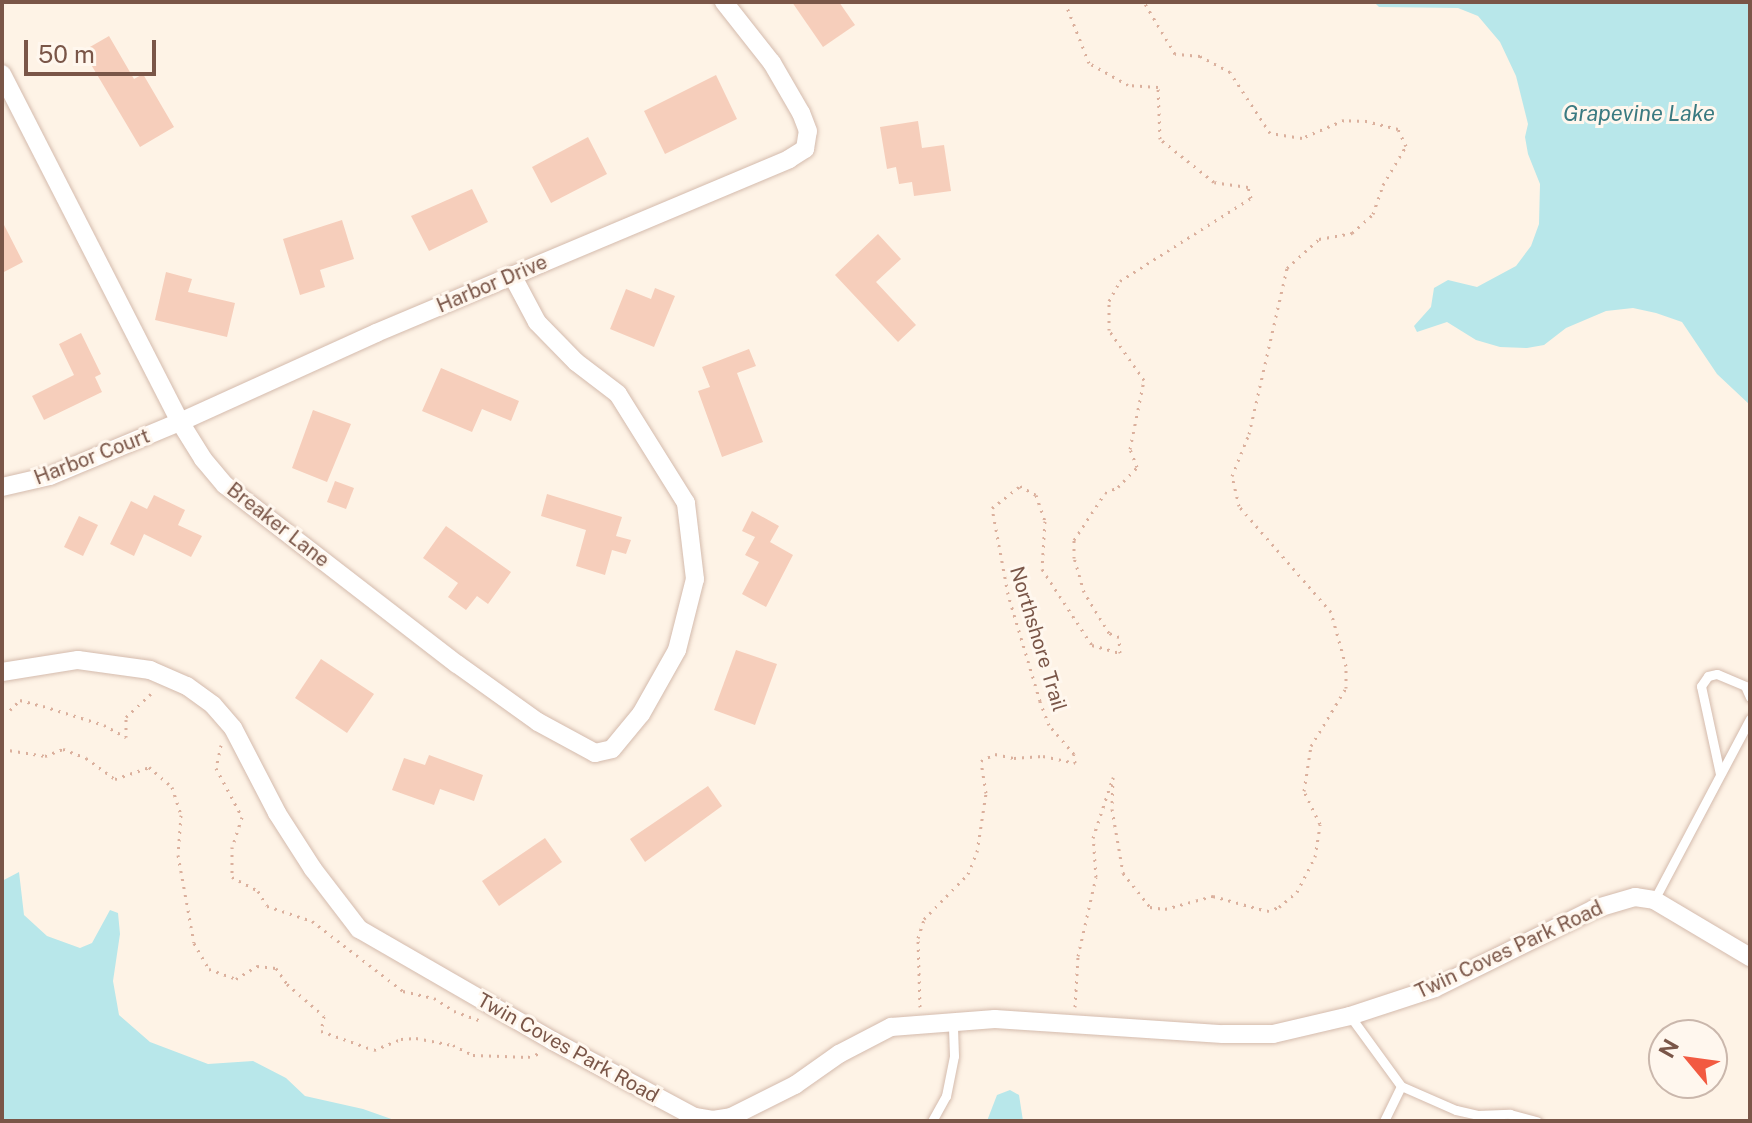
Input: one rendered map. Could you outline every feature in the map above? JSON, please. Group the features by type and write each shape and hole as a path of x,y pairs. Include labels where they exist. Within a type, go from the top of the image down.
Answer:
{"street":[{"name":"Harbor Drive","path":"180,422 512,275 789,159 805,149 808,131 801,113 772,63 724,2"},
{"name":"Breaker Lane","path":"2,74 180,422 203,459 225,485 463,669 538,722 595,753 612,749 641,714 677,650 695,579 686,503 618,394 576,362 537,322 512,275"},
{"name":"Harbor Court","path":"2,487 50,476 180,422"},
{"name":"Twin Coves Park Road","path":"2,672 78,660 150,670 187,686 213,705 233,728 284,824 313,869 359,929 562,1046 695,1117 713,1120 731,1117 795,1085 872,1035 891,1027 953,1022 1072,1023 1223,1034 1273,1034 1350,1016 1435,988 1594,909 1635,897 1654,900"},
{"path":"1654,900 1750,957"}],"lane":[{"path":"1720,774 1701,686 1708,676 1717,674 1745,686 1750,697"},
{"path":"1654,900 1750,719"},
{"path":"1350,1016 1401,1086 1456,1110 1477,1115 1510,1114 1537,1121"},
{"path":"932,1121 946,1096 954,1056 953,1022"},
{"path":"1384,1121 1401,1086"}],"path":[{"name":"Northshore Trail","path":"921,1023 918,938 924,919 968,874 977,852 986,793 981,761 995,754 1014,758 1043,756 1075,763 1074,754 1049,725 1040,701 1008,594 992,508 1020,486 1036,495 1045,521 1042,569 1092,645 1120,653 1119,637 1109,633 1084,592 1074,558 1074,540 1105,493 1118,487 1137,467 1130,449 1144,380 1109,330 1109,301 1120,281 1251,198 1248,187 1214,182 1160,139 1158,87 1128,85 1089,63 1065,2"},
{"path":"1072,1023 1078,956 1096,877 1093,838 1113,777 1112,809 1123,873 1150,907 1165,909 1213,896 1267,911 1279,907 1297,892 1315,857 1320,824 1304,791 1311,746 1346,688 1346,666 1331,612 1239,506 1232,476 1249,434 1287,268 1319,239 1352,233 1373,214 1383,185 1406,146 1398,129 1367,121 1344,120 1302,138 1270,133 1230,72 1200,56 1175,54 1144,2"},
{"path":"2,709 10,710 20,700 104,725 126,737 126,717 153,691"},
{"path":"222,734 216,768 242,817 232,847 232,877 258,891 267,906 312,921 403,991 434,998 478,1020 511,1017"},
{"path":"2,749 45,756 63,749 86,758 115,779 149,767 154,770 172,787 181,815 178,855 183,891 194,943 209,969 236,979 257,966 276,968 287,984 324,1016 321,1031 374,1050 401,1039 437,1041 473,1055 528,1057 562,1046"}],"water":[{"name":"Grapevine Lake","path":"1374,2 1750,2 1750,405 1717,374 1682,322 1656,313 1633,308 1606,311 1566,328 1544,345 1527,348 1500,347 1476,340 1447,322 1417,332 1414,326 1431,307 1434,288 1448,280 1477,287 1516,266 1531,246 1539,224 1540,184 1528,154 1525,137 1528,124 1516,76 1500,42 1478,16 1458,8 1379,7"},
{"path":"19,872 24,915 47,936 80,948 92,943 110,910 118,913 120,934 113,981 119,1015 150,1042 208,1064 253,1061 286,1078 305,1096 363,1109 397,1121 2,1121 2,881"},
{"path":"1010,1090 1019,1095 1023,1121 987,1121 997,1095"}],"building":[{"path":"792,2 839,2 855,25 823,47"},
{"path":"109,36 134,79 143,74 174,127 140,147 83,51"},
{"path":"716,75 737,119 665,154 644,111"},
{"path":"918,121 922,148 944,145 951,191 914,196 912,182 899,184 896,167 887,169 880,127"},
{"path":"588,137 607,174 551,203 532,167"},
{"path":"472,189 488,222 429,251 411,216"},
{"path":"342,220 354,259 320,270 325,287 300,295 283,239"},
{"path":"2,221 23,262 2,273"},
{"path":"878,234 901,259 876,282 916,325 898,342 835,275"},
{"path":"166,272 192,279 188,292 235,303 227,337 155,320"},
{"path":"655,288 675,296 654,347 610,329 626,289 651,299"},
{"path":"81,333 101,374 95,377 102,392 44,420 32,396 74,375 59,344"},
{"path":"749,349 756,366 737,373 763,442 722,457 698,391 710,387 702,367"},
{"path":"441,368 519,401 511,421 482,409 472,432 422,411"},
{"path":"313,410 351,424 327,482 292,468"},
{"path":"335,481 354,488 346,509 327,502"},
{"path":"547,494 622,517 616,536 631,540 626,554 612,550 605,575 576,566 586,530 541,516"},
{"path":"154,495 185,510 178,525 202,536 191,557 144,534 134,556 110,544 131,501 147,509"},
{"path":"752,511 779,526 770,542 793,555 766,607 742,594 759,562 745,555 755,537 742,531"},
{"path":"79,516 98,525 83,556 64,547"},
{"path":"446,526 511,572 488,604 477,596 466,610 448,597 458,583 423,558"},
{"path":"736,650 777,664 755,725 714,710"},
{"path":"321,659 374,694 347,733 295,698"},
{"path":"429,755 483,775 474,801 440,789 434,805 392,790 404,758 425,765"},
{"path":"708,786 722,806 645,862 630,839"},
{"path":"545,838 562,862 499,906 482,881"}]}
